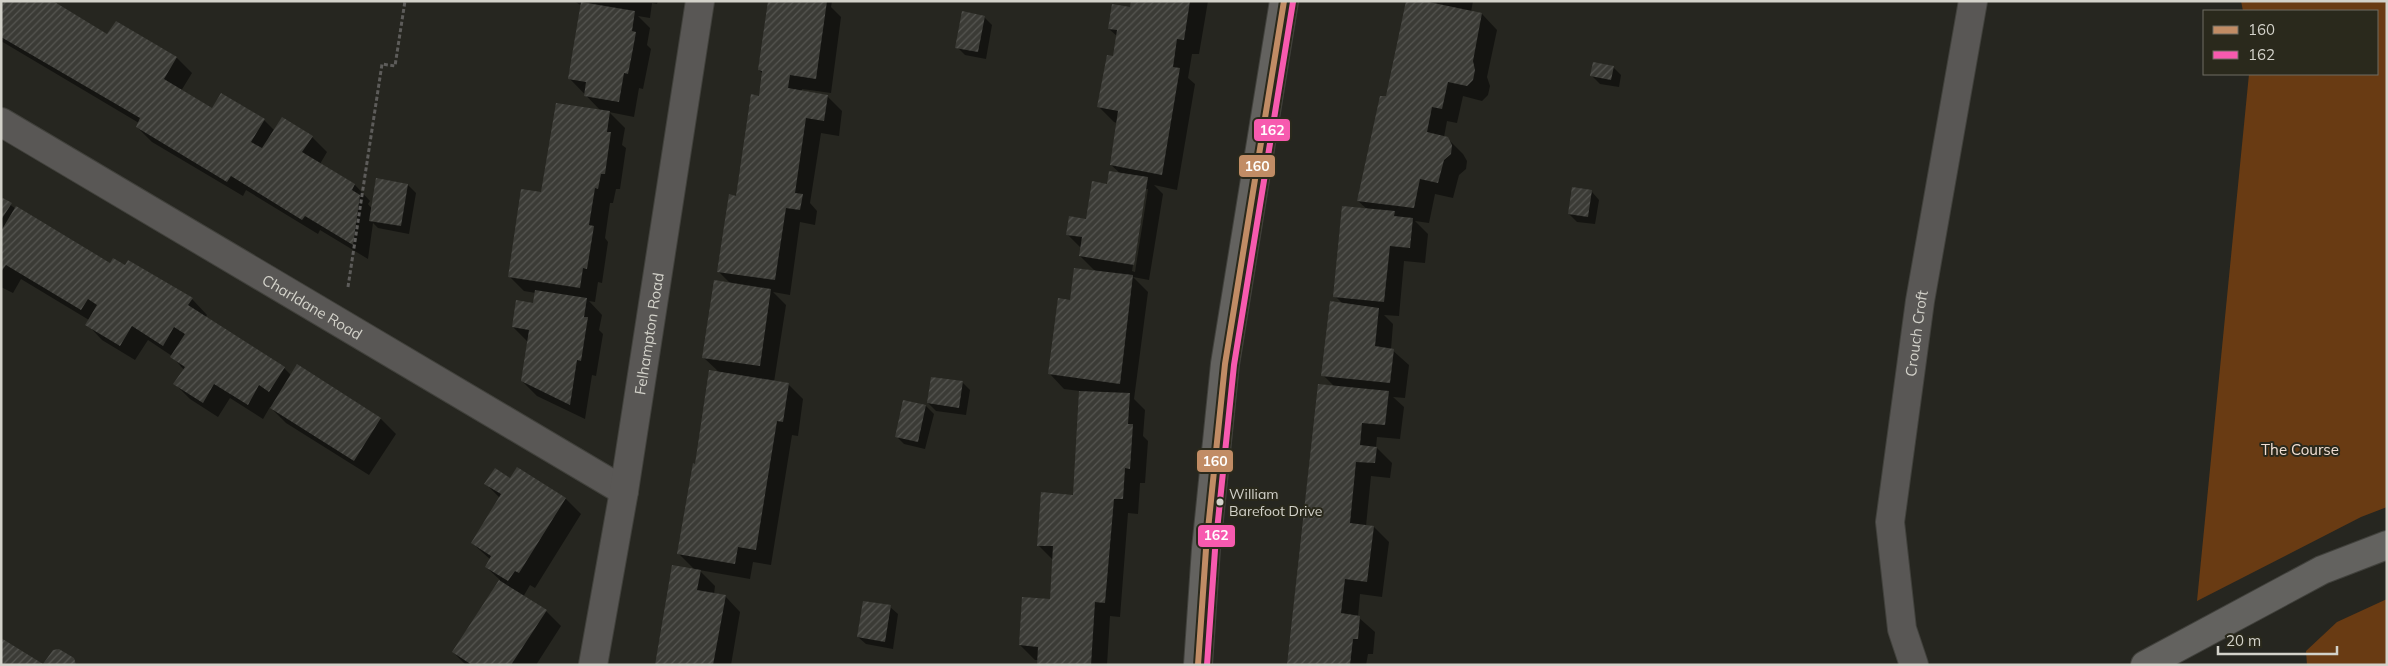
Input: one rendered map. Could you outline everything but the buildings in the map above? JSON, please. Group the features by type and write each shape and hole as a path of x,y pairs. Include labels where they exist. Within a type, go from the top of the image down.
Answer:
{"main road":[{"path":"1198,665 1206,549 1225,364 1284,1"},
{"path":"2144,665 2322,570 2387,545"}],"street":[{"name":"Felhampton Road","path":"593,665 624,491 700,1"},
{"name":"Crouch Croft","path":"1914,665 1902,629 1890,522 1920,301 1972,1"},
{"name":"Charldane Road","path":"1,122 624,491"}],"path":[{"path":"343,325 382,64 395,66 405,1"}],"green space":[{"name":"The Course","path":"2241,1 2387,1 2387,507 2361,517 2197,601 2249,75 2378,75 2378,10 2243,10"},
{"path":"2387,599 2387,665 2307,665 2306,651 2337,622"}],"transit line":[{"name":"160","path":"1198,665 1206,549 1225,364 1284,1"},
{"name":"162","path":"1207,665 1215,550 1234,365 1293,2"}],"place":[{"name":"William Barefoot Drive","path":"1220,502"}]}
